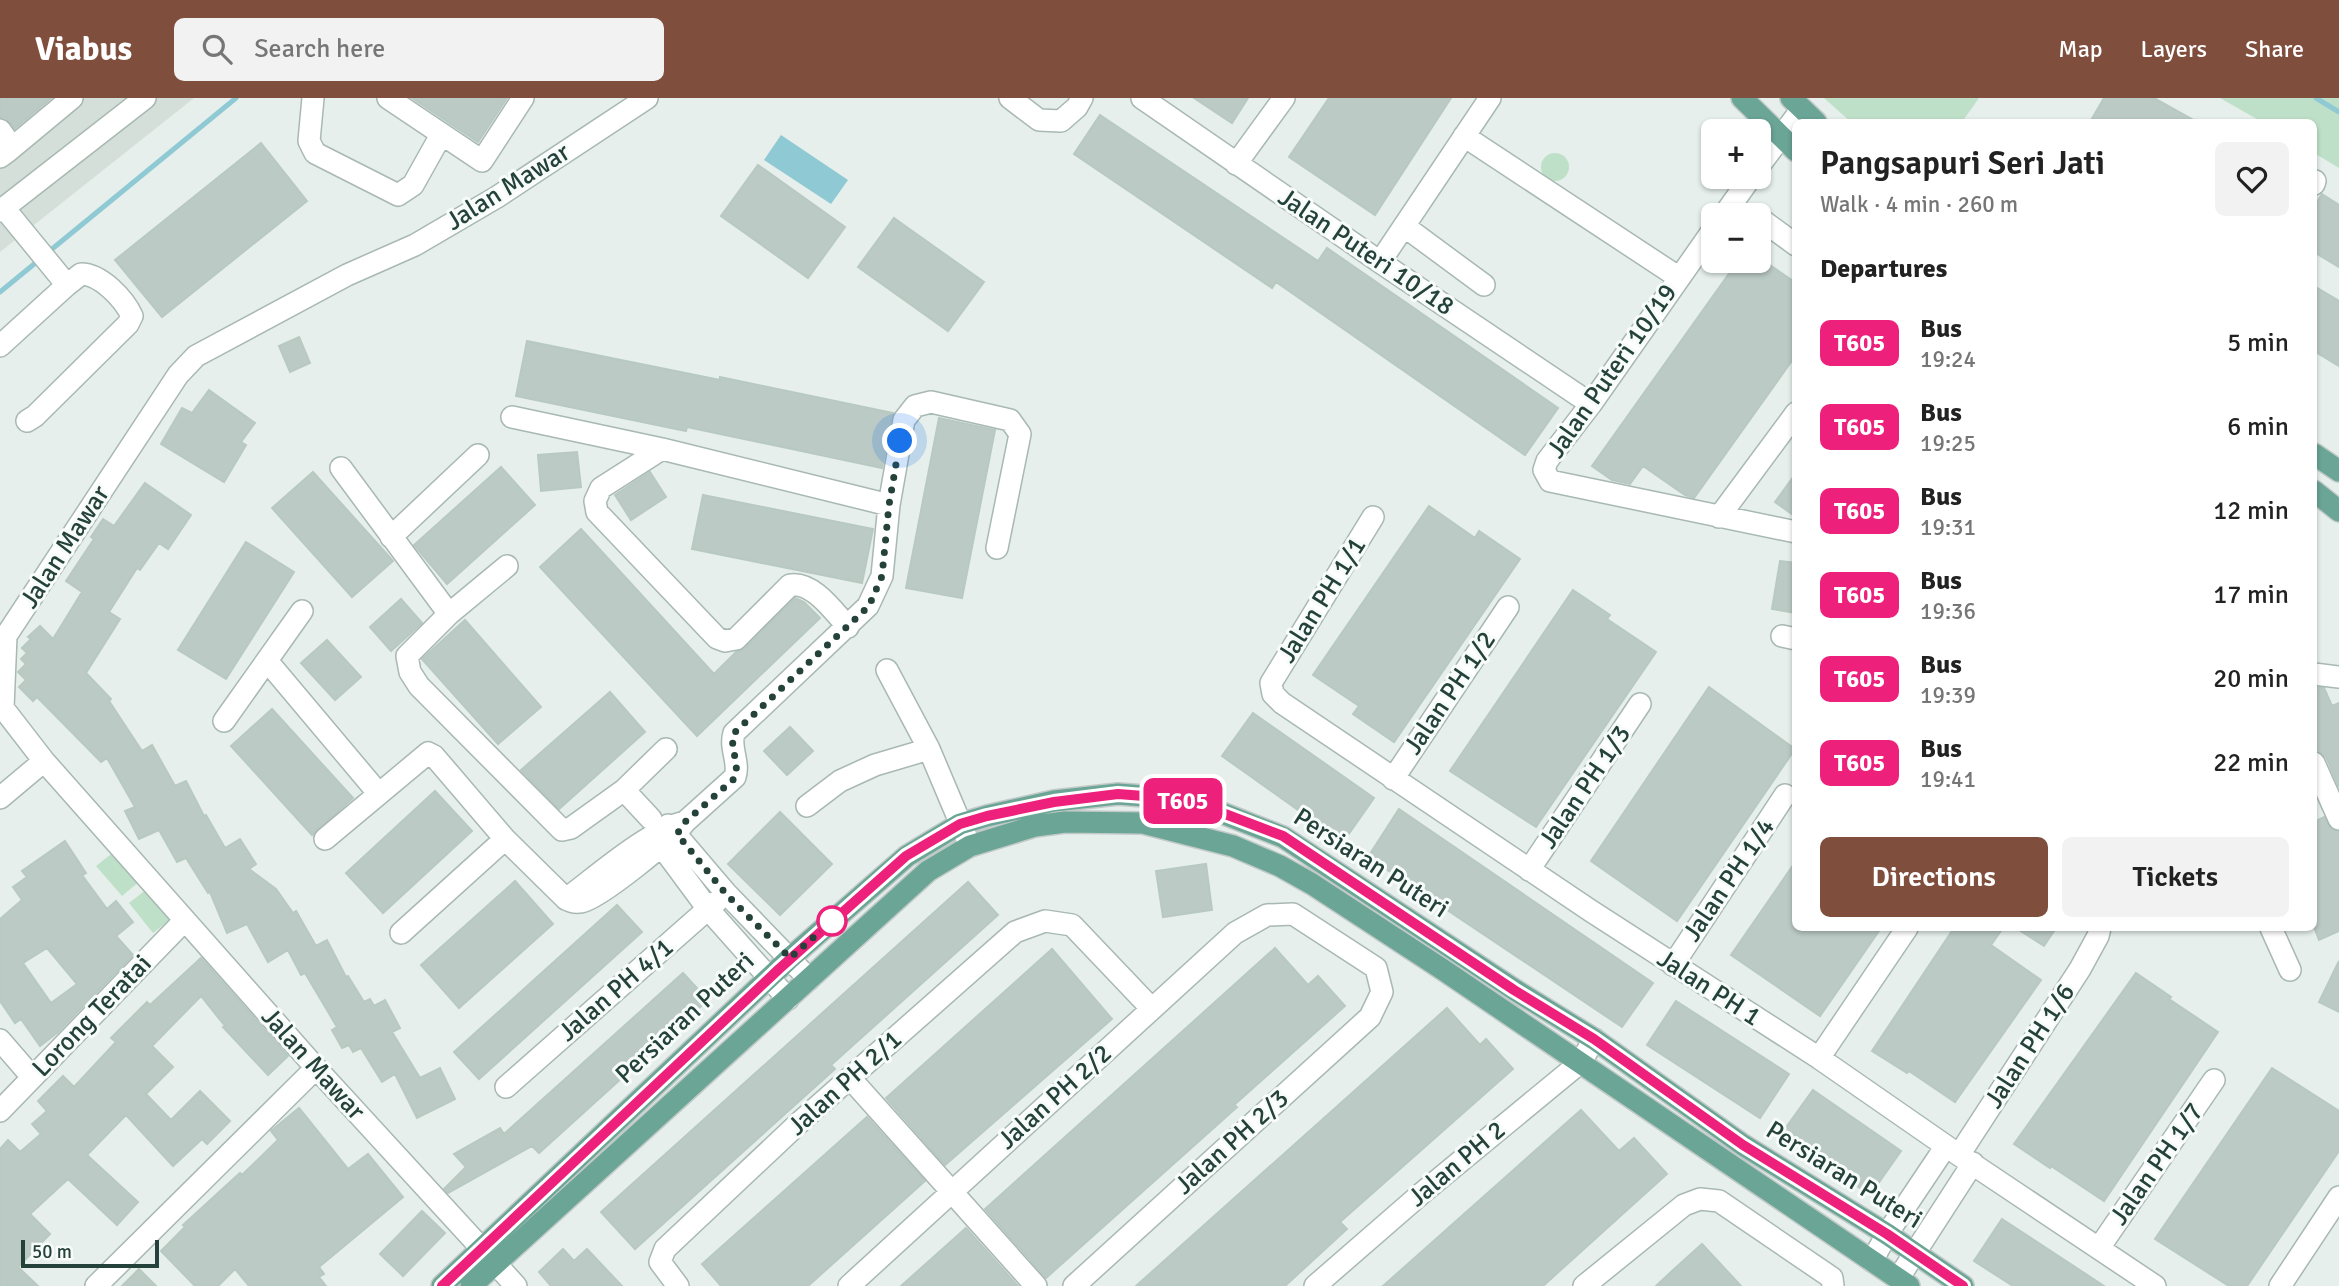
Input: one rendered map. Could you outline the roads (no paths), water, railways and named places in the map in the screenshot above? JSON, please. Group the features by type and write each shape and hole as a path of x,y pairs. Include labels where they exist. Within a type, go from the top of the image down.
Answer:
{"main road":[{"path":"1742,98 1792,146"},
{"path":"2317,456 2339,471"},
{"path":"2317,493 2339,510"},
{"name":"Persiaran Puteri","path":"489,1256 768,979 906,856 960,824 1054,802 1118,794 1199,804 1283,836 1514,990 1594,1039 1743,1145 1887,1234 1963,1286"},
{"name":"Persiaran Puteri","path":"489,1256 788,999 928,871 971,846 1035,826 1065,822 1143,823 1233,846 1280,866 1312,884 1443,968 1904,1282"},
{"path":"442,1286 489,1256"},
{"path":"471,1286 489,1256"}],"street":[{"path":"4,154 72,98"},
{"path":"67,285 2,210 145,98"},
{"path":"313,98 309,141 315,153 398,195 413,185 441,135"},
{"path":"388,98 482,161 509,188"},
{"path":"482,161 523,98"},
{"name":"Jalan Mawar","path":"516,1286 316,1068 44,761 3,708 6,636 178,375 196,356 347,275 415,245 509,188 647,98"},
{"path":"1010,98 1039,120 1062,121 1077,107 1082,98"},
{"name":"Jalan Puteri 10/18","path":"1142,98 1591,404"},
{"path":"1236,164 1284,98"},
{"path":"1380,262 1490,98"},
{"path":"1771,149 1792,122"},
{"path":"0,130 7,140 4,154"},
{"path":"1464,135 1678,277"},
{"path":"1404,226 1484,285"},
{"path":"1771,227 1792,241"},
{"name":"Jalan Puteri 10/19","path":"1701,246 1591,404 1547,461 1544,470 1550,481 1792,530"},
{"path":"0,346 81,274 94,277 115,293 132,316 128,324 27,421"},
{"path":"325,839 428,753 435,756 505,839 566,899 571,902 592,898 666,830 735,778 738,767 732,739 734,733 869,606 882,576 889,505 904,420 915,406 931,402 1010,420 1020,434 997,548"},
{"path":"512,416 662,449 889,505"},
{"path":"1719,517 1792,418"},
{"path":"662,449 601,488 594,501 597,512 717,638 724,641 736,639 790,585 797,584 812,590 848,627"},
{"path":"391,537 478,455"},
{"path":"341,468 449,614"},
{"name":"Jalan PH 1/1","path":"1271,683 1373,517"},
{"path":"507,566 449,614 407,656 410,671 419,686 562,830 571,828 624,790 666,749"},
{"name":"Jalan PH 1/2","path":"1393,779 1507,607"},
{"path":"224,721 302,611"},
{"path":"268,662 379,794"},
{"path":"887,670 929,748 971,846"},
{"path":"2317,674 2339,677"},
{"name":"Jalan PH 1","path":"1271,683 1273,694 1282,703 1393,779 1672,965 1819,1058 2155,1286"},
{"name":"Jalan PH 1/3","path":"1529,870 1640,704"},
{"path":"807,806 841,782 875,765 929,748"},
{"path":"0,798 44,761"},
{"path":"2317,770 2339,820"},
{"path":"624,790 809,979"},
{"name":"Jalan PH 1/4","path":"1672,965 1786,795"},
{"path":"666,830 708,909 788,999"},
{"path":"401,933 505,839"},
{"name":"Jalan PH 4/1","path":"506,1087 726,894"},
{"name":"Jalan PH 2/3","path":"1074,1286 1370,1017 1382,992 1376,968 1293,914 1267,915"},
{"name":"Jalan PH 2/2","path":"849,1286 1236,933 1267,915"},
{"name":"Lorong Teratai","path":"0,1111 184,921"},
{"name":"Jalan PH 2/1","path":"678,1286 660,1262 665,1249 801,1121 1015,932 1045,921 1072,925 1152,1009"},
{"path":"1819,1058 1905,931"},
{"path":"2272,931 2290,970"},
{"name":"Jalan PH 1/6","path":"1960,1155 2080,969 2099,932"},
{"name":"Jalan PH 2","path":"1315,1286 1422,1193 1581,1062 1594,1039"},
{"path":"0,1040 32,1077"},
{"path":"96,1286 316,1068"},
{"path":"850,1078 1036,1286"},
{"name":"Jalan PH 1/7","path":"2099,1248 2214,1080"},
{"path":"1871,1261 1887,1234 1960,1155"},
{"path":"1904,1282 1914,1252 1960,1155"},
{"path":"2280,1286 2339,1198"},
{"path":"1584,1286 1684,1205 1700,1199 1719,1201 1773,1236 1832,1278 1833,1286"}],"water":[{"path":"781,135 848,180 831,204 764,160"}],"waterway":[{"path":"46,254 236,98"},
{"path":"2316,98 2339,112"},
{"path":"0,292 39,260"}]}
